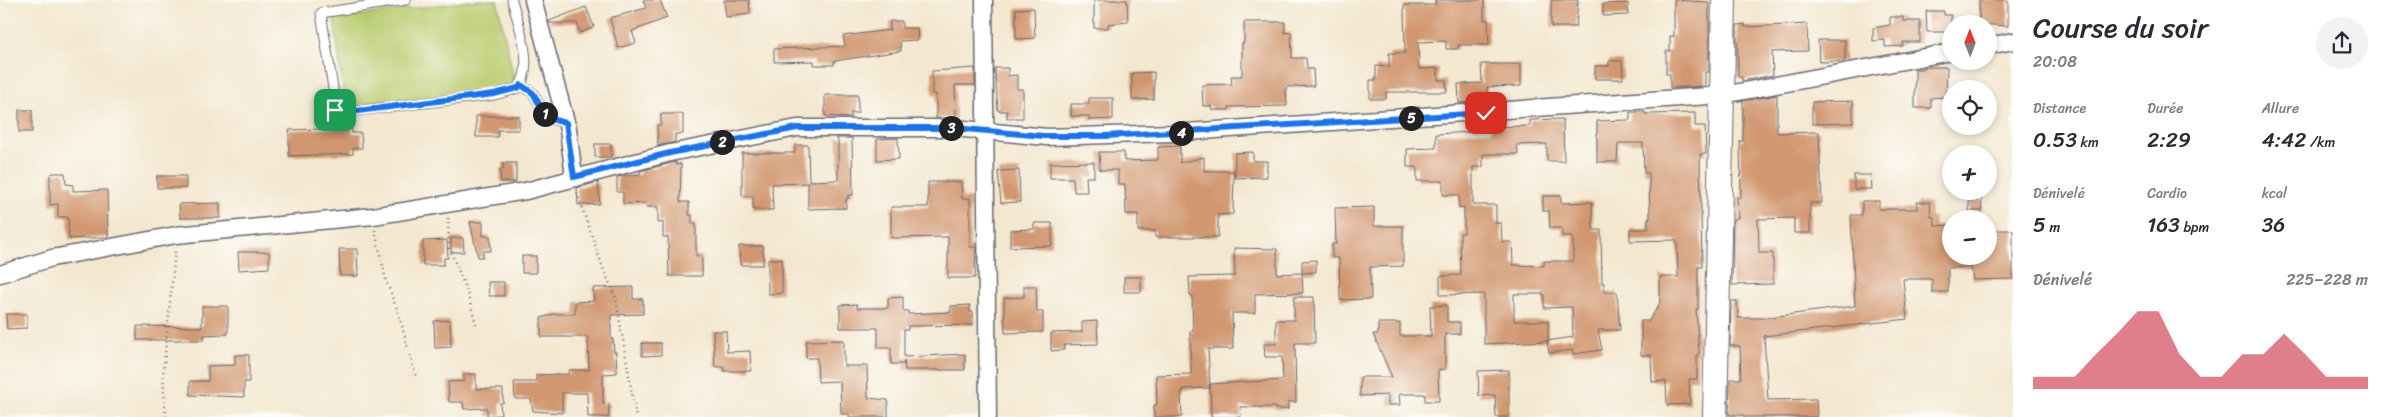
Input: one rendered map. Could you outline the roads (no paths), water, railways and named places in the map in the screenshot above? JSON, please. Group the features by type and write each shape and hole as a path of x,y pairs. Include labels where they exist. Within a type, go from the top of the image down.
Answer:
{"main road":[{"path":"1715,417 1724,0"}],"street":[{"path":"533,0 566,123 573,178"},
{"path":"984,0 988,417"},
{"path":"1998,44 2013,41"},
{"path":"0,274 52,258 176,235 373,216 526,191 670,153 797,128 896,127 986,131 1047,137 1172,134 1723,95 1942,54"}],"lane":[{"path":"406,0 321,13 337,113 494,94 518,88 521,85 525,72 524,55 512,0"},
{"path":"521,85 533,93 547,118 566,123"}]}
